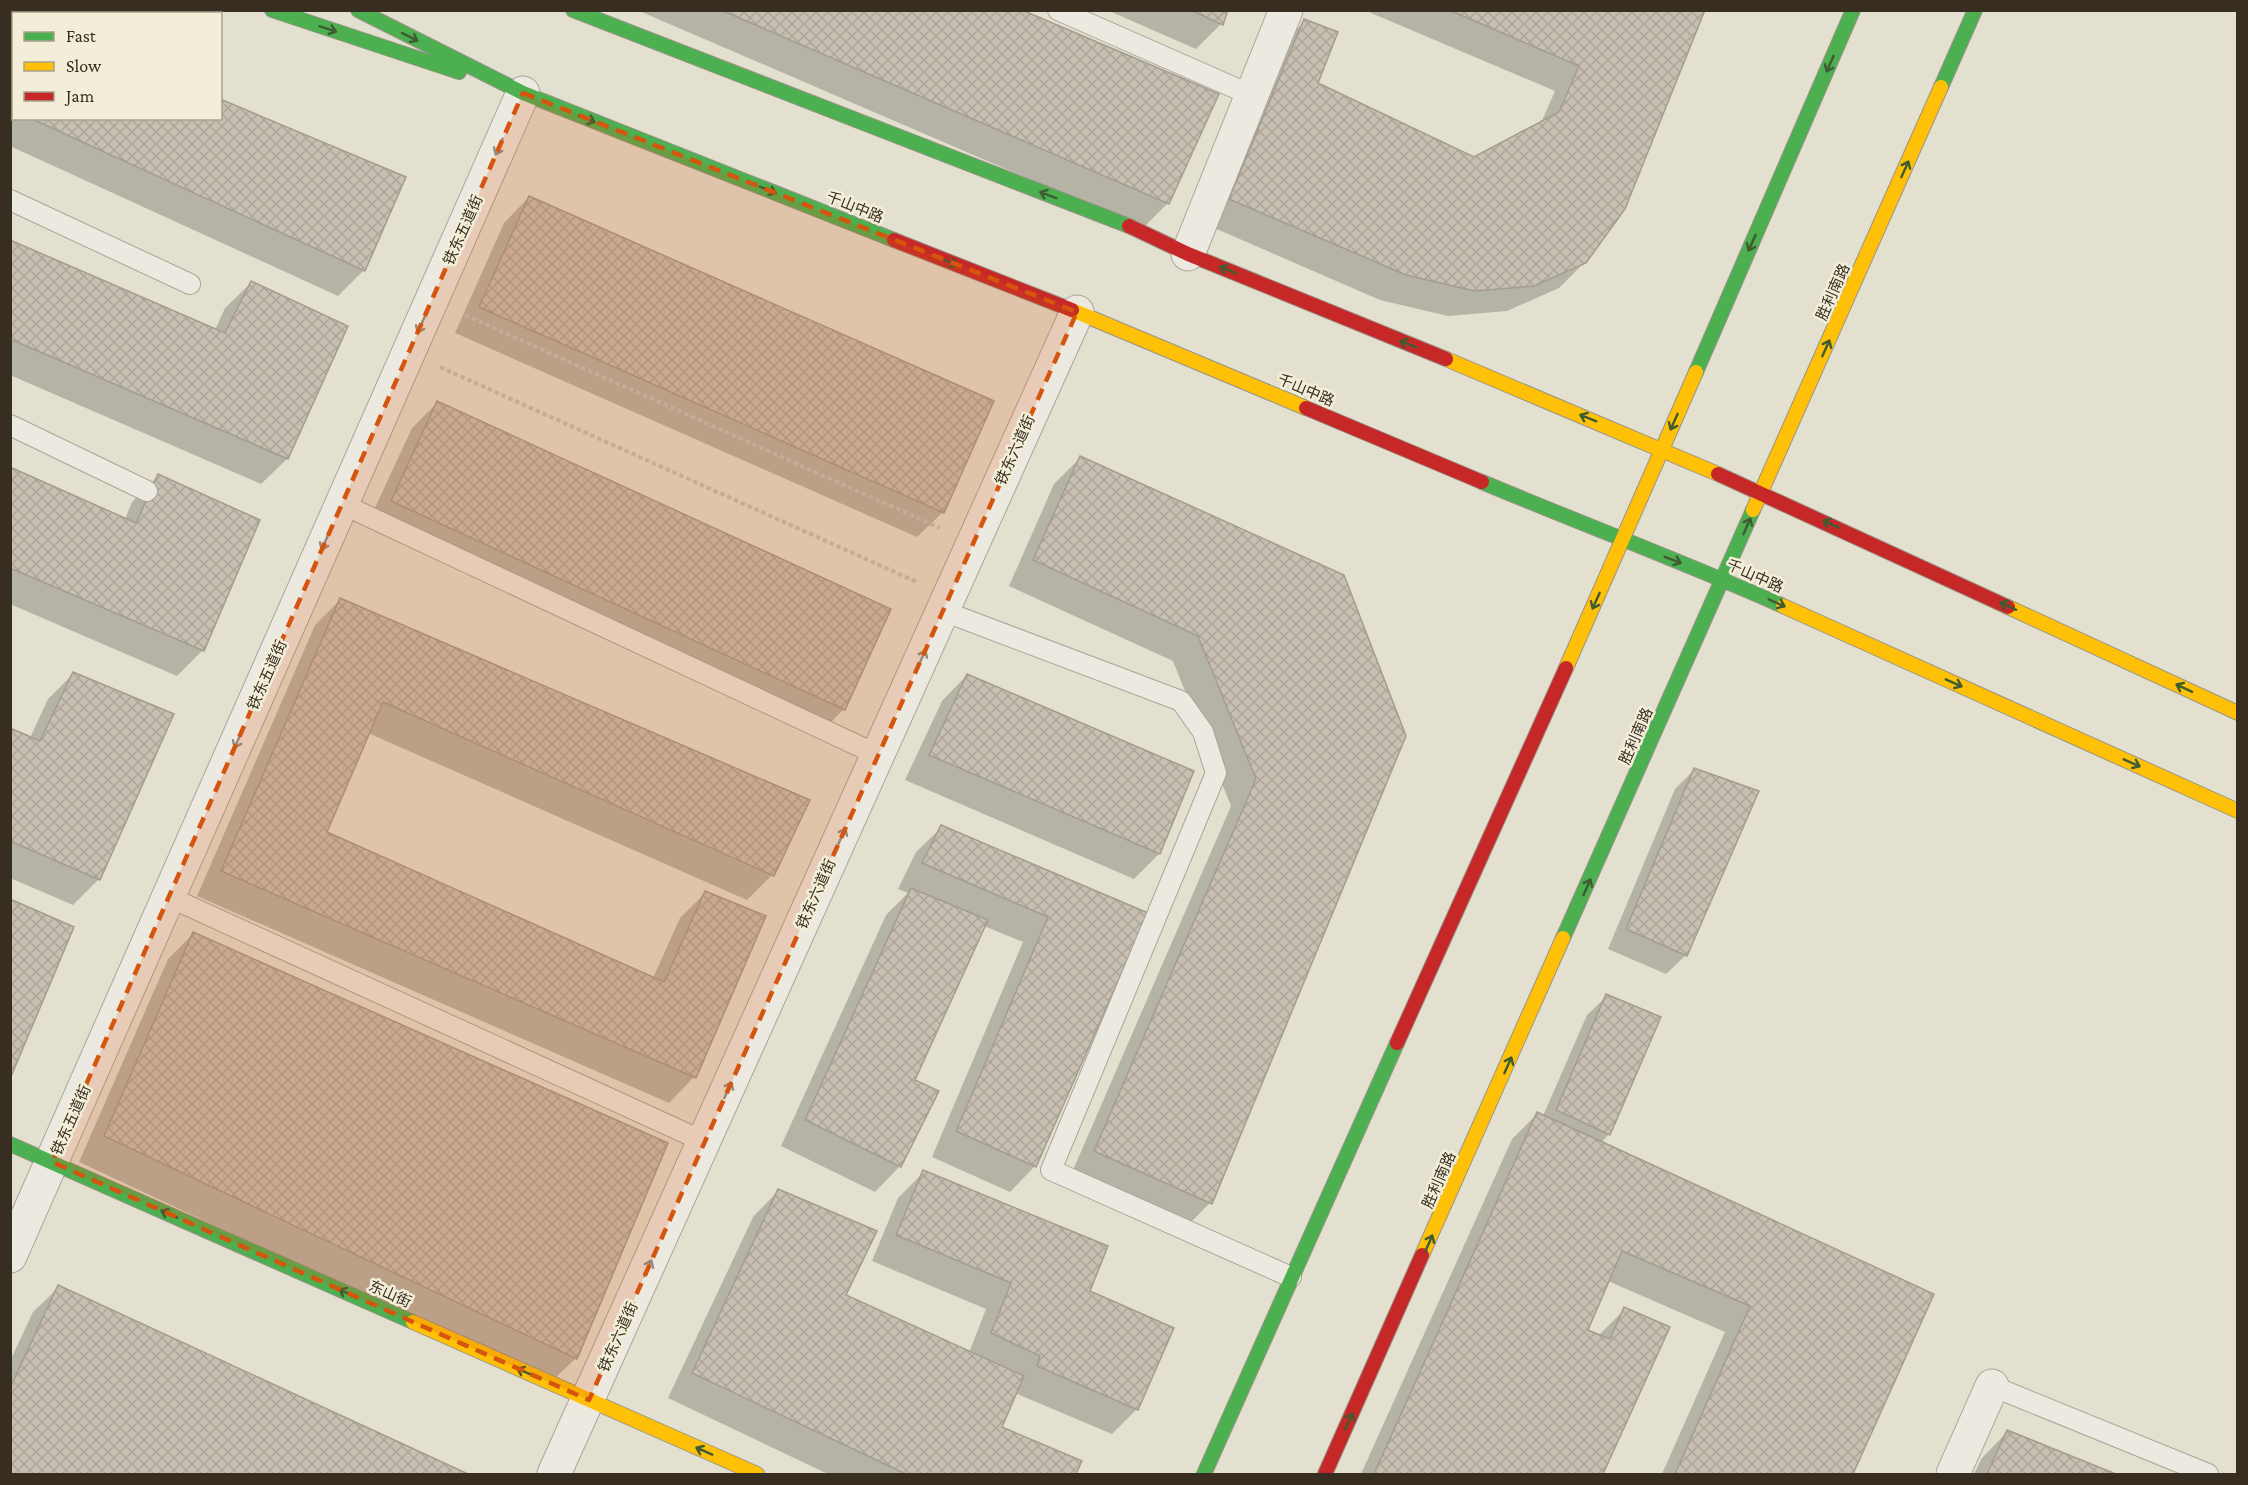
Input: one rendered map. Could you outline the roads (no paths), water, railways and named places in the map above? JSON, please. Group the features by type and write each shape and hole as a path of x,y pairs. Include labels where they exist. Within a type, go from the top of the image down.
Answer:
{"main road":[{"path":"272,10 523,93"},
{"name":"千山中路","path":"358,10 523,93 1077,312 1623,541 1723,579 2238,811"},
{"path":"573,10 1133,228 1188,254 1662,448 1762,492 2238,713"},
{"path":"1203,1474 1623,541 1853,10"},
{"name":"胜利南路","path":"1325,1474 1975,10"},
{"name":"东山街","path":"10,1144 757,1474"}],"street":[{"path":"1188,254 1286,10"},
{"name":"铁东五道街","path":"10,1256 523,93"},
{"name":"铁东六道街","path":"554,1474 1077,312"},
{"path":"1953,1474 1992,1386"}],"lane":[{"path":"1058,10 1251,95"},
{"path":"10,200 190,284"},
{"path":"10,425 147,491"},
{"path":"342,504 878,755"},
{"path":"946,604 1181,700 1203,732 1216,773 1051,1170 1292,1277"},
{"path":"169,897 705,1142"},
{"path":"1992,1386 2208,1474"}]}
